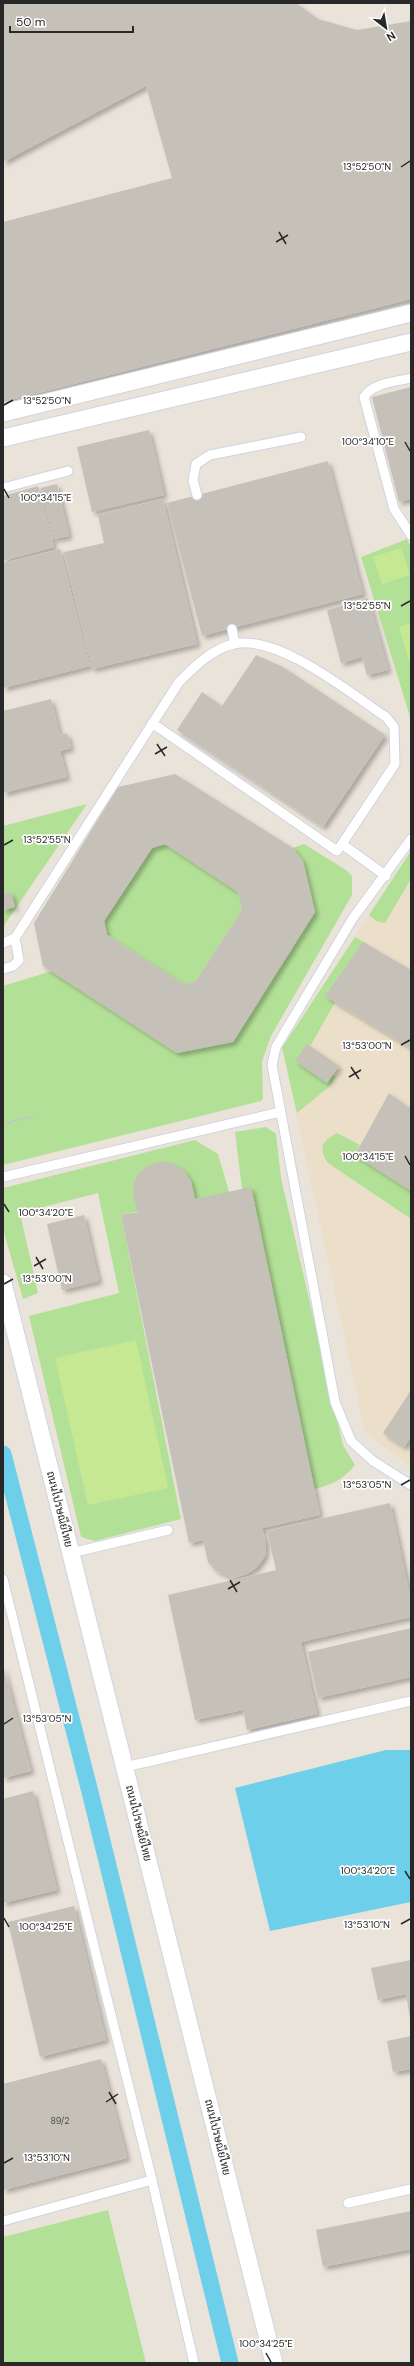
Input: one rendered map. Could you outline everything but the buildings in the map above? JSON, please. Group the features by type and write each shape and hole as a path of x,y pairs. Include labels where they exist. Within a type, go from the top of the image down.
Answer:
{"street":[{"path":"3,413 411,313"},
{"path":"3,438 411,342"},
{"name":"ถนนไปรษณีย์ไทย","path":"3,1283 274,2363"}],"lane":[{"path":"411,378 375,387 368,391 364,397 394,509 411,535"},
{"path":"197,495 193,480 196,464 210,455 301,437"},
{"path":"3,488 68,471"},
{"path":"232,628 235,644"},
{"path":"3,943 15,938 152,723 179,682 194,667 216,651 235,644 260,645 297,658 386,717 394,727 395,764 337,851 152,723"},
{"path":"411,839 386,876 353,918 276,1047 272,1065 335,1402 351,1441 374,1461 411,1485"},
{"path":"342,844 386,876"},
{"path":"3,969 13,966 18,960 15,938"},
{"path":"3,1177 280,1112"},
{"path":"71,1553 168,1530"},
{"path":"3,1579 152,2180 194,2363"},
{"path":"125,1767 411,1701"},
{"path":"3,2221 152,2180"},
{"path":"348,2203 411,2189"}],"path":[{"path":"3,1124 33,1116"}],"shaded area":[{"path":"411,851 411,1468 365,1432 282,1048"}],"green space":[{"path":"407,539 411,547 411,720 361,557"},
{"path":"401,548 410,575 382,584 373,557"},
{"path":"411,623 411,667 399,627"},
{"path":"87,804 3,927 3,826"},
{"path":"165,844 238,892 242,910 195,982 183,984 107,935 104,921 152,848"},
{"path":"304,844 346,870 352,876 352,895 271,1036 262,1062 263,1099 261,1101 3,1165 3,986 52,971 177,1053 293,848"},
{"path":"411,851 411,879 385,923 376,921 369,915"},
{"path":"355,937 368,944 308,1050 336,1077 329,1087 297,1113 282,1048"},
{"path":"266,1127 276,1134 281,1178 343,1445 355,1465 337,1481 314,1489 242,1189 235,1132"},
{"path":"337,1133 360,1145 355,1155 411,1191 411,1219 328,1163 322,1149 324,1142"},
{"path":"195,1140 218,1154 229,1192 121,1215 181,1519 95,1541 81,1537 29,1316 119,1293 98,1193 20,1213 38,1293 23,1299 3,1229 3,1188"},
{"path":"136,1340 168,1488 88,1505 55,1358"},
{"path":"108,2210 146,2363 3,2363 3,2237"}],"water":[{"path":"386,1750 411,1750 411,1902 270,1931 235,1788"}],"waterway":[{"path":"3,1454 90,1792 230,2363"}]}
